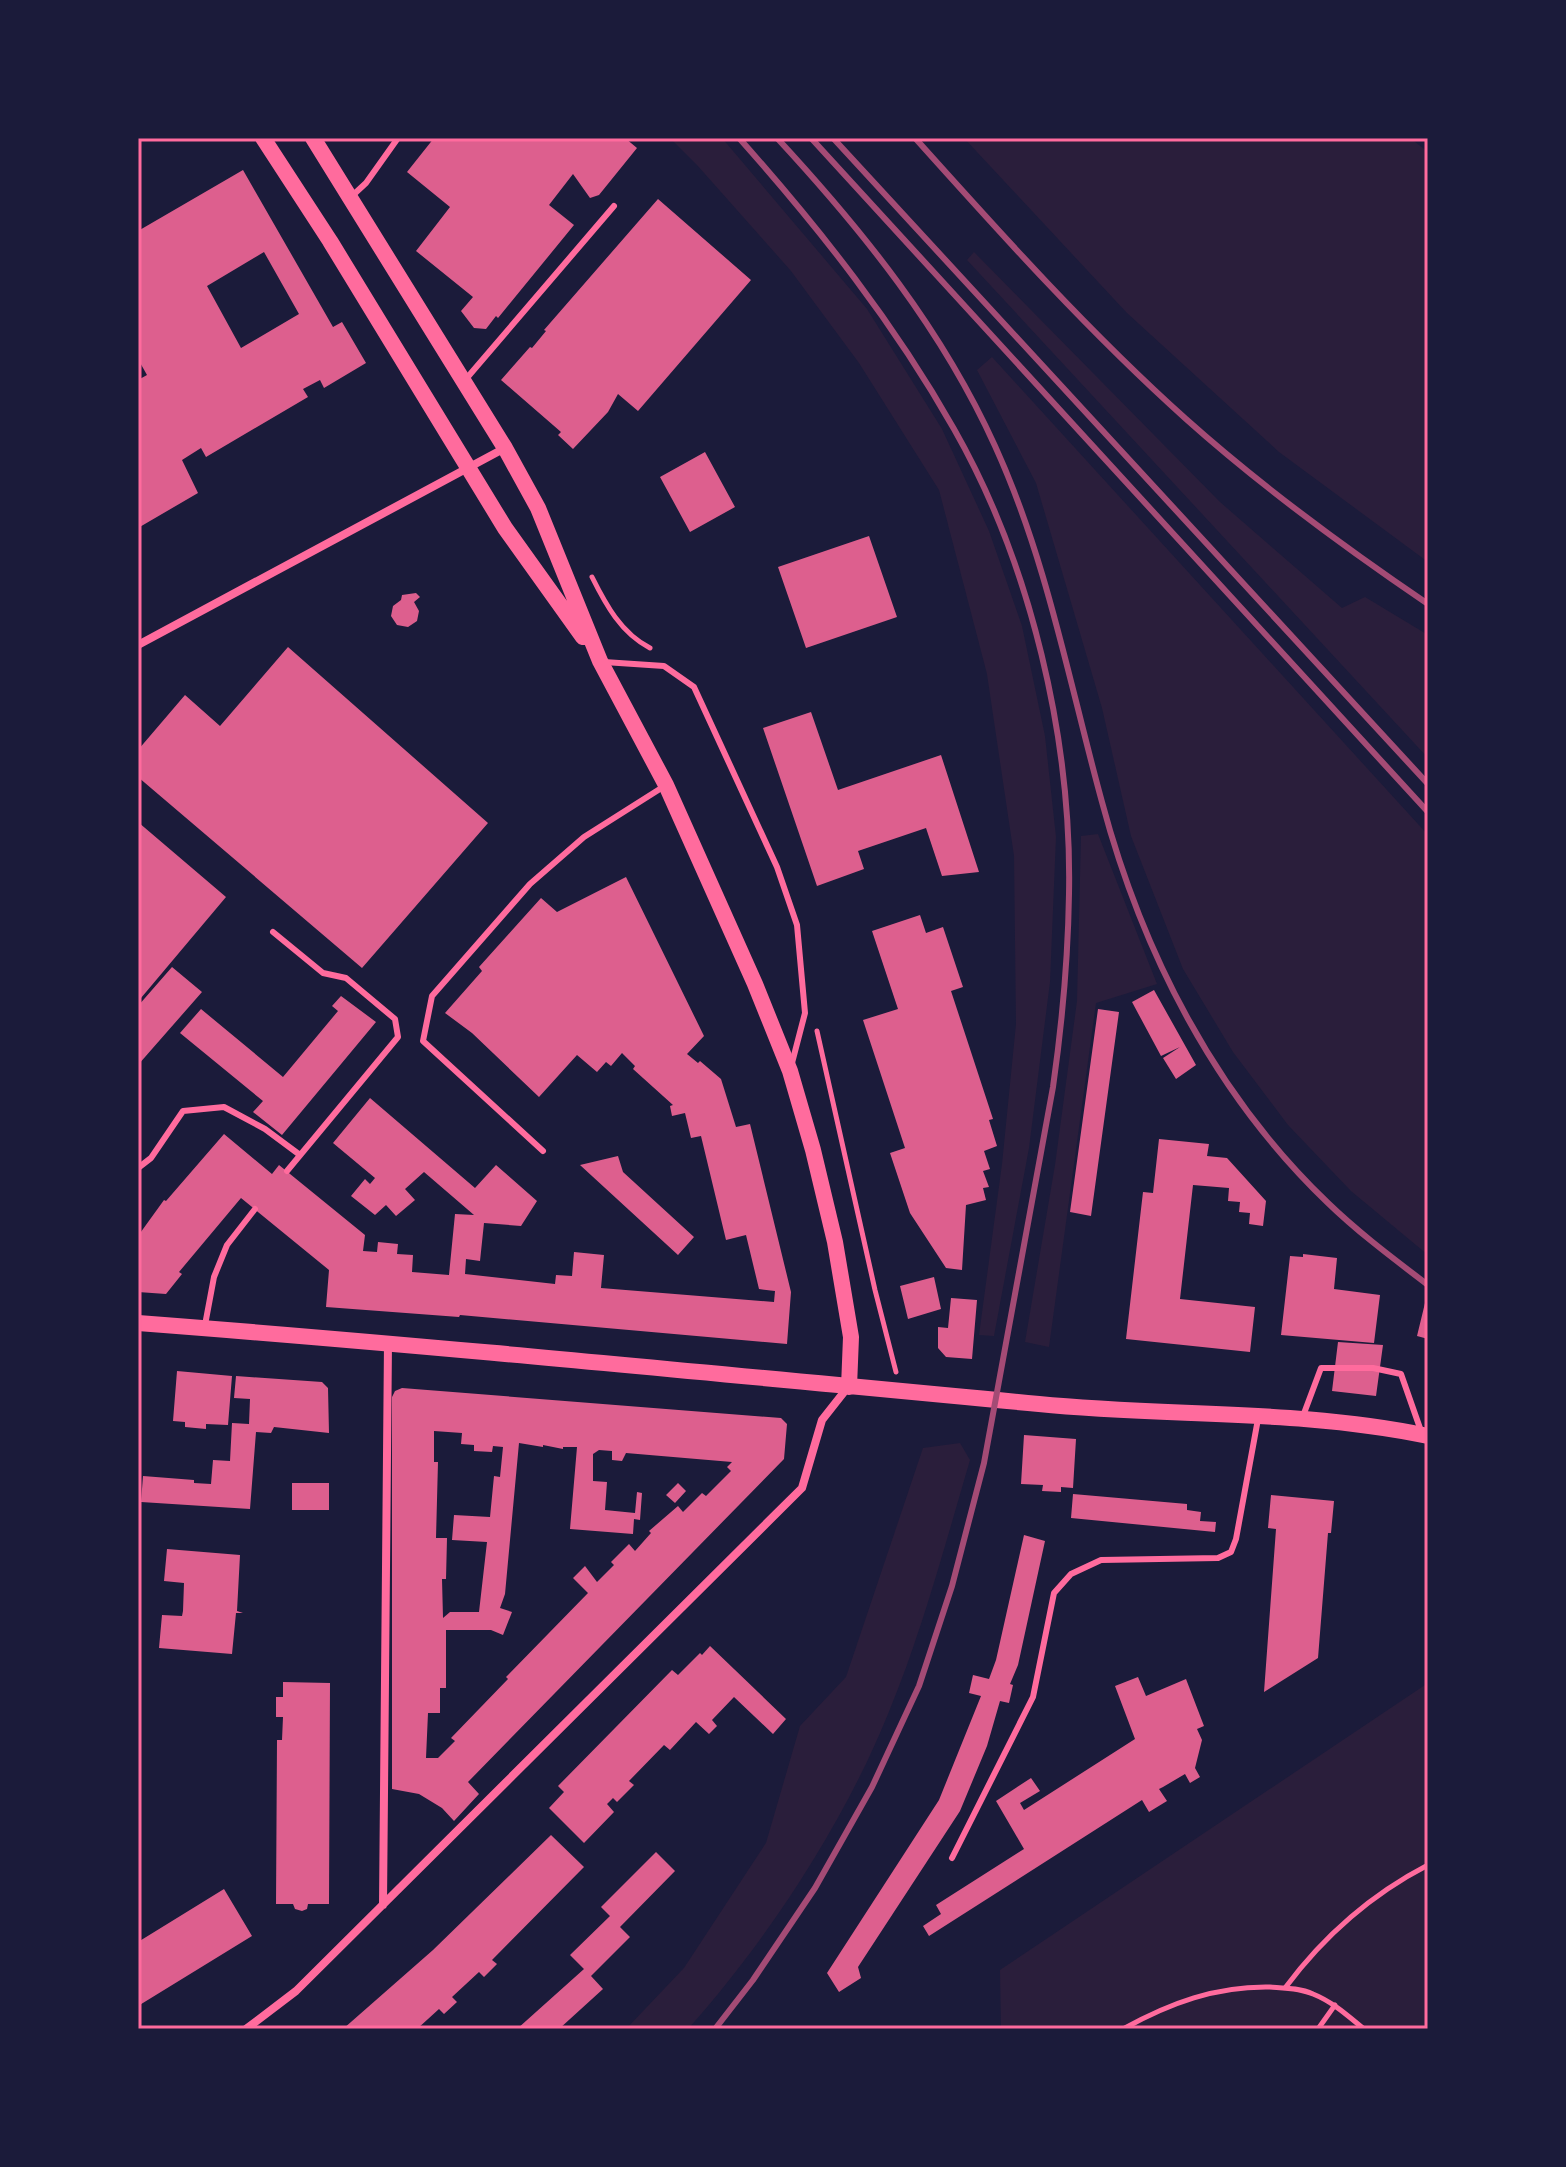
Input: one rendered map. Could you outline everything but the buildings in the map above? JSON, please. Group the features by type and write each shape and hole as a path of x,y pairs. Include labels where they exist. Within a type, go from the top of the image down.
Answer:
{"main road":[{"path":"263,138 330,241 505,528 600,661"},
{"path":"313,138 505,448 538,508 600,661 666,785 755,984 790,1071 835,1242 851,1337 849,1387"},
{"path":"138,1323 388,1342 1045,1405 1302,1418 1425,1435"}],"street":[{"path":"138,645 505,448"},
{"path":"383,1905 388,1342"},
{"path":"246,2029 296,1991 802,1488 822,1420 849,1387"}],"lane":[{"path":"350,198 366,183 398,138"},
{"path":"463,381 475,371 614,206"},
{"path":"600,661 664,666 694,687 713,728 777,867 797,925 805,1013 790,1071"},
{"path":"543,1151 423,1041 432,996 530,884 584,837 666,785"},
{"path":"273,932 323,973 346,978 395,1019 398,1037 287,1171"},
{"path":"138,1168 151,1158 183,1111 224,1107 265,1129 300,1155"},
{"path":"204,1328 214,1277 227,1245 255,1209"},
{"path":"1302,1418 1321,1368 1373,1368 1401,1374 1425,1435"},
{"path":"952,1858 1033,1697 1054,1593 1071,1574 1101,1560 1218,1558 1231,1552 1258,1416"}],"path":[{"path":"1285,1988 1308,1957 1348,1919 1399,1880 1428,1865"},
{"path":"1123,2029 1157,2010 1201,1995 1247,1987 1311,1992 1335,2005 1364,2029"},
{"path":"1318,2029 1335,2005"}],"shaded area":[{"path":"670,138 722,138 867,309 942,429 989,531 1022,626 1045,736 1056,837 1050,982 1029,1148 994,1336 979,1335 1002,1164 1016,1024 1014,856 987,674 939,490 859,363 791,271"},
{"path":"964,138 1410,138 1428,152 1428,562 1279,452 1127,313"},
{"path":"974,252 1220,502 1342,608 1365,597 1428,635 1428,758 967,260"},
{"path":"992,357 1428,835 1428,1255 1351,1191 1288,1125 1233,1052 1183,969 1131,836 1102,708 1036,483 977,370"},
{"path":"1098,834 1157,984 1096,1003 1049,1347 1025,1342 1055,1165 1077,1001 1081,836"},
{"path":"960,1443 970,1460 912,1652 870,1755 826,1838 746,1958 688,2029 626,2029 684,1968 766,1843 800,1726 846,1677 923,1448"},
{"path":"1428,1683 1428,2029 1001,2029 1000,1970"}],"railway":[{"path":"715,2029 753,1980 815,1888 872,1787 919,1686 952,1586 984,1463 1053,1087 1064,991 1069,894 1063,775 1042,654 1005,537 981,481 931,390 881,314 827,242 739,138"},
{"path":"777,138 840,209 898,283 951,362 995,446 1043,577 1119,858 1138,913 1188,1018 1217,1068 1287,1161 1352,1225 1428,1285"},
{"path":"811,138 1428,812"},
{"path":"833,138 1428,784"},
{"path":"915,138 1013,247 1186,419 1304,516 1428,604"}]}
